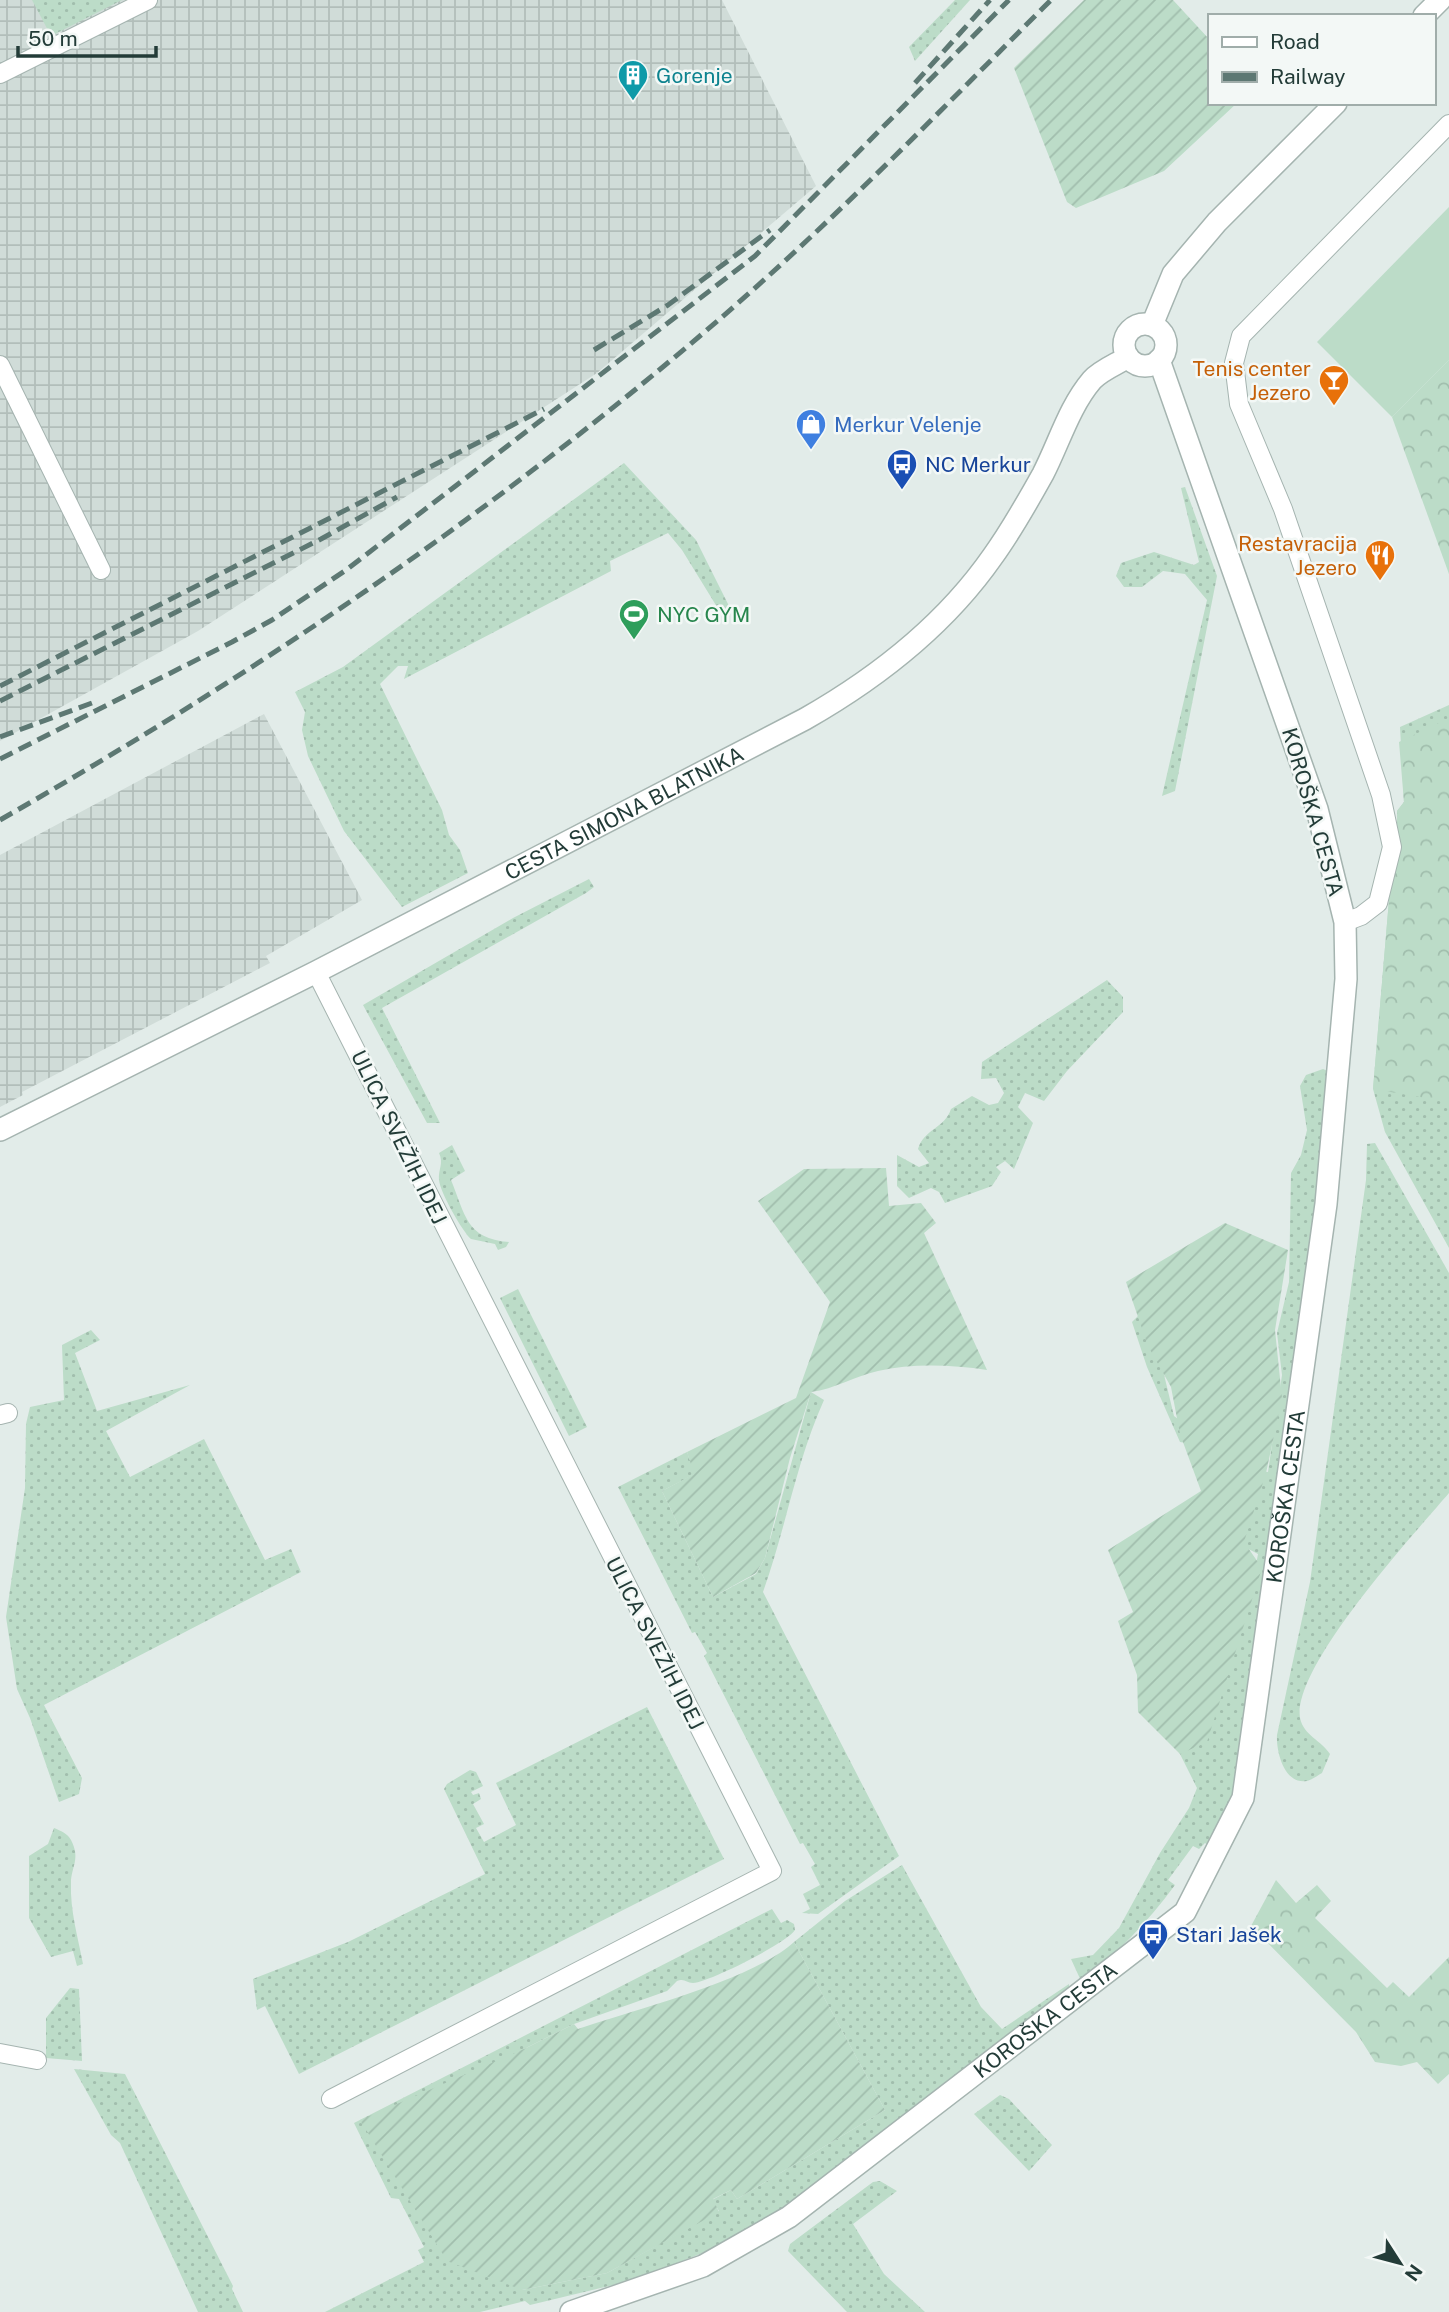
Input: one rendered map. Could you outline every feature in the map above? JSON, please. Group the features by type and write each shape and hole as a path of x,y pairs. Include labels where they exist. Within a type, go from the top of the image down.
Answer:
{"street":[{"path":"0,74 148,0"},
{"path":"1426,14 1440,0"},
{"path":"1152,325 1173,274 1217,222 1334,105"},
{"path":"1345,922 1361,916 1378,904 1386,878 1390,839 1381,795 1283,509 1239,404 1234,363 1241,336 1449,124"},
{"path":"1139,325 1152,325 1166,341 1159,360 1139,365 1128,357 1125,345 1129,333 1139,325"},
{"name":"CESTA SIMONA BLATNIKA","path":"0,1130 316,972 855,691 896,660 957,599 993,557 1043,474 1078,399 1094,377 1128,357"},
{"name":"KOROŠKA CESTA","path":"571,2312 703,2266 789,2217 1185,1912 1243,1798 1326,1204 1346,979 1345,922 1317,809 1159,360"},
{"path":"0,365 102,570"},
{"name":"ULICA SVEŽIH IDEJ","path":"316,972 772,1871 331,2099"},
{"path":"0,2053 37,2060"}],"shaded area":[{"path":"0,0 722,0 816,186 597,373 198,631 0,741"},
{"path":"264,714 362,900 266,956 270,963 22,1092 23,1095 0,1107 0,855"}],"green space":[{"path":"32,0 122,0 51,36"},
{"path":"955,0 970,0 915,61 909,47"},
{"path":"1084,0 1173,0 1208,38 1208,105 1235,105 1164,171 1076,208 1067,202 1014,68"},
{"path":"1449,207 1449,360 1392,417 1317,342"},
{"path":"1449,360 1449,574 1392,417"},
{"path":"624,463 696,540 731,610 722,615 682,550 668,533 610,561 611,571 404,679 408,666 398,666 380,684 442,810 449,835 460,850 468,873 402,907 344,831 308,756 302,730 305,712 295,692 343,667"},
{"path":"1185,487 1217,576 1175,791 1162,796 1207,600 1185,574 1163,571 1142,587 1124,587 1116,576 1121,563 1154,552 1194,565 1199,562 1181,488"},
{"path":"1449,705 1449,1248 1385,1132 1373,1089 1390,888 1398,861 1397,811 1404,802 1400,727"},
{"path":"1449,718 1449,1102 1373,1089 1390,888 1398,861 1397,811 1404,802 1399,742"},
{"path":"589,879 594,887 586,893 382,1008 440,1123 427,1123 363,1005 513,918"},
{"path":"1107,980 1123,997 1123,1012 1067,1071 1044,1101 1025,1093 1018,1107 1033,1123 1014,1169 1005,1161 996,1167 1001,1172 992,1186 945,1203 939,1192 931,1188 909,1198 897,1186 897,1155 919,1167 929,1163 918,1149 925,1137 944,1120 951,1109 972,1096 989,1105 998,1103 1004,1093 996,1078 981,1079 982,1062"},
{"path":"1323,1069 1330,1072 1319,1174 1236,1795 1209,1846 1205,1843 1199,1849 1193,1846 1168,1880 1175,1885 1154,1912 1082,1983 1071,1959 1093,1955 1119,1928 1160,1853 1189,1808 1197,1788 1178,1750 1247,1613 1258,1554 1229,1539 1260,1471 1268,1472 1282,1375 1277,1333 1289,1282 1291,1173 1301,1155 1307,1130 1300,1086 1306,1075"},
{"path":"1375,1143 1449,1273 1449,1493 1358,1602 1315,1667 1303,1695 1300,1718 1309,1734 1330,1754 1322,1773 1309,1780 1299,1781 1292,1778 1283,1766 1277,1735 1310,1582 1366,1180 1367,1144"},
{"path":"452,1145 465,1171 451,1180 464,1214 475,1230 484,1236 509,1242 506,1247 498,1250 495,1244 471,1239 452,1211 440,1186 439,1153"},
{"path":"886,1168 889,1206 921,1203 936,1223 924,1233 987,1370 932,1366 891,1368 811,1392 790,1458 765,1558 756,1573 713,1597 662,1491 694,1474 687,1452 796,1398 830,1302 758,1201 804,1169"},
{"path":"1225,1223 1288,1250 1275,1330 1282,1398 1266,1473 1244,1542 1262,1568 1207,1742 1180,1754 1138,1712 1137,1675 1118,1621 1133,1612 1108,1550 1201,1491 1180,1434 1171,1387 1148,1346 1126,1282"},
{"path":"518,1289 587,1427 569,1436 500,1298"},
{"path":"1140,1314 1152,1325 1174,1416 1182,1422 1186,1443 1180,1442 1147,1367 1132,1322"},
{"path":"91,1330 100,1340 75,1353 97,1411 190,1385 106,1431 130,1477 204,1439 265,1560 291,1549 301,1572 44,1705 82,1778 79,1794 59,1802 17,1689 6,1617 25,1488 26,1424 30,1407 64,1400 62,1345"},
{"path":"811,1392 824,1400 798,1471 763,1592 899,1856 818,1914 802,1913 810,1909 803,1894 820,1885 811,1867 815,1864 803,1843 800,1844 704,1656 707,1653 695,1632 692,1633 618,1487 687,1452 695,1474 662,1491 713,1597 756,1574 765,1558"},
{"path":"647,1707 724,1859 299,2074 265,2006 257,2010 253,1979 348,1942 485,1874 444,1789 447,1784 470,1770 476,1772 483,1786 471,1792 473,1795 479,1793 481,1799 473,1804 484,1824 476,1828 484,1842 516,1825 496,1783"},
{"path":"54,1828 64,1832 75,1852 71,1893 83,1964 77,1966 73,1951 51,1957 29,1918 29,1856 48,1844"},
{"path":"902,1865 981,2007 1002,2029 1069,1984 1069,1990 788,2205 722,2245 638,2279 530,2305 525,2301 480,2312 325,2312 424,2262 418,2250 424,2247 399,2199 391,2198 354,2123 772,1909 781,1923 787,1920 794,1924 795,1930 778,1944 702,1981 677,1981 667,1991 574,2024 524,2049 522,2290 607,2273 719,2211 712,2200 731,2190 737,2199 885,2110 794,1942 845,1901"},
{"path":"1276,1880 1296,1903 1317,1885 1331,1901 1315,1918 1387,1988 1393,1982 1409,1997 1449,1957 1449,2074 1438,2084 1417,2062 1401,2066 1375,2062 1356,2032 1251,1926"},
{"path":"794,1942 885,2110 737,2199 731,2190 713,2199 719,2212 607,2273 522,2290 447,2261 360,2120 524,2049 574,2024 578,2029 722,1981 775,1956"},
{"path":"70,1988 79,1989 82,2061 46,2058 46,2018"},
{"path":"74,2069 125,2074 233,2286 243,2312 198,2312 120,2143 111,2135"},
{"path":"1000,2095 1009,2099 1052,2145 1029,2171 974,2114"},
{"path":"880,2181 897,2191 853,2224 884,2274 925,2312 847,2312 788,2251 790,2244 873,2182"}],"railway":[{"path":"915,83 990,0"},
{"path":"0,759 232,642 272,620 346,570 755,256 1009,0"},
{"path":"0,820 184,710 273,653 362,594 534,469 747,295 880,171 1051,0"},
{"path":"594,350 668,305 770,230"},
{"path":"0,686 544,409"},
{"path":"0,701 321,539 397,497"},
{"path":"0,737 92,703"}],"place":[{"name":"Gorenje","path":"633,102"},
{"name":"Tenis center Jezero","path":"1334,407"},
{"name":"Merkur Velenje","path":"811,451"},
{"name":"NC Merkur","path":"902,491"},
{"name":"Restavracija Jezero","path":"1380,582"},
{"name":"NYC GYM","path":"634,641"},
{"name":"Stari Jašek","path":"1153,1961"}]}
